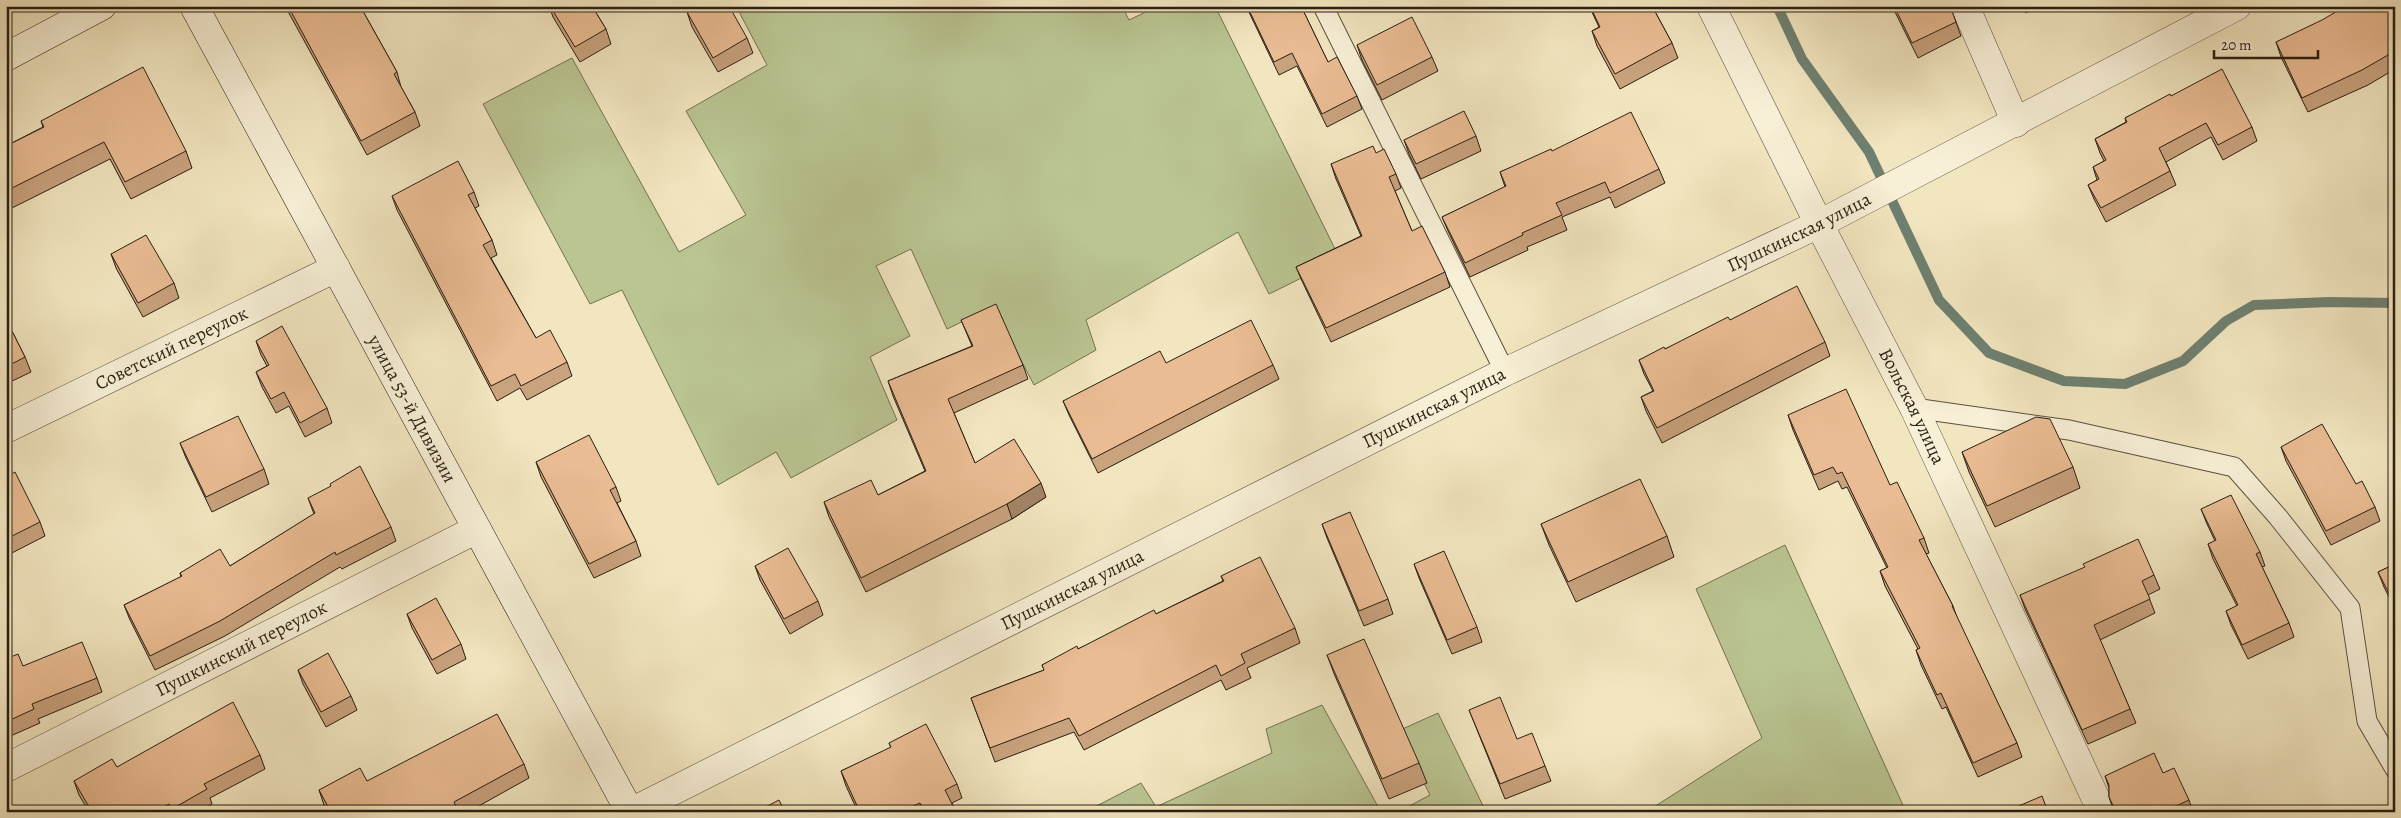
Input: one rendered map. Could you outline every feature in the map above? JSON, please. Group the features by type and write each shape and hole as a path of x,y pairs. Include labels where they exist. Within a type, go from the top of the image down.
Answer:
{"street":[{"path":"6,57 102,6"},
{"name":"улица 53-й Дивизии","path":"194,6 630,812"},
{"name":"Вольская улица","path":"1711,6 1819,224 1914,408 2102,812"},
{"path":"1965,6 2016,123"},
{"name":"Пушкинская улица","path":"630,812 1505,372 1819,224 2016,123 2237,6"},
{"name":"Советский переулок","path":"6,429 336,268"},
{"name":"Пушкинский переулок","path":"6,768 477,529"}],"lane":[{"path":"1322,6 1505,372"},
{"path":"1914,408 2070,430 2234,467 2278,517 2350,608 2367,721 2395,769"}],"green space":[{"path":"736,6 939,6 942,12 953,6 1122,6 1129,20 1158,6 1215,6 1340,259 1269,294 1238,232 1086,320 1096,350 1034,385 993,307 947,329 911,249 876,266 910,336 870,357 897,420 791,478 776,452 718,485 622,290 590,304 483,104 572,58 679,252 746,215 686,111 767,65"},
{"path":"1785,545 1906,812 1646,812 1762,738 1696,589"},
{"path":"1322,705 1381,812 1085,812 1141,783 1156,807 1272,753 1266,729"},
{"path":"1438,713 1486,812 1398,812 1430,795 1398,731"}],"building":[{"path":"288,6 360,6 397,72 394,74 415,112 361,141"},
{"path":"550,6 592,6 606,29 575,47"},
{"path":"697,6 729,6 747,38 713,58 687,12"},
{"path":"1247,6 1301,6 1328,62 1337,57 1357,96 1322,114 1292,53 1274,62"},
{"path":"1590,6 1652,6 1672,43 1615,74 1592,31 1600,27"},
{"path":"1894,6 1950,6 1956,22 1912,43"},
{"path":"2346,6 2395,6 2395,51 2362,70 2302,98 2276,42"},
{"path":"1412,17 1432,57 1377,85 1357,45"},
{"path":"143,67 186,151 125,182 104,142 6,191 6,146 44,127 41,121"},
{"path":"2222,69 2252,127 2218,145 2206,123 2159,148 2170,171 2101,208 2088,185 2099,179 2093,167 2106,160 2095,139 2127,122 2125,118"},
{"path":"1464,111 1476,136 1416,164 1404,140"},
{"path":"1631,112 1659,169 1610,193 1605,182 1556,203 1562,215 1522,233 1523,235 1465,263 1442,217 1506,186 1500,172 1551,149 1552,151"},
{"path":"1373,146 1376,153 1384,149 1396,174 1389,177 1412,231 1422,226 1445,272 1326,328 1296,267 1362,236 1331,164"},
{"path":"458,161 474,192 468,195 492,240 483,245 536,338 550,330 567,362 521,386 515,374 491,386 392,196"},
{"path":"146,235 174,283 138,303 111,254"},
{"path":"1797,286 1825,342 1657,428 1641,397 1654,391 1639,360 1728,317 1730,320"},
{"path":"996,304 1023,365 948,399 975,463 1014,439 1041,483 1007,504 861,578 824,502 871,480 878,495 926,471 888,381 973,346 961,320"},
{"path":"6,319 25,357 6,367"},
{"path":"1251,320 1273,365 1092,459 1063,401 1160,351 1166,363"},
{"path":"282,326 327,408 300,423 284,392 271,399 256,372 269,365 256,341"},
{"path":"1846,389 1890,485 1897,482 1924,538 1919,540 1953,606 2017,743 1973,763 1941,693 1937,695 1916,650 1920,648 1880,571 1888,567 1842,472 1837,474 1833,467 1814,475 1788,415"},
{"path":"238,416 264,469 206,497 180,443"},
{"path":"2036,417 2050,419 2073,467 1987,506 1962,452"},
{"path":"2322,424 2356,484 2362,481 2375,507 2326,531 2281,447"},
{"path":"589,435 616,487 610,490 636,541 589,564 536,462"},
{"path":"360,466 391,527 336,555 335,552 220,621 150,656 124,605 182,576 180,573 220,549 230,566 315,513 308,498 331,486 330,484"},
{"path":"15,472 40,522 6,539 6,477"},
{"path":"1640,479 1667,536 1568,582 1541,524"},
{"path":"2231,495 2260,552 2256,554 2289,623 2242,645 2226,611 2238,605 2208,544 2216,540 2201,509"},
{"path":"1350,512 1388,599 1359,611 1322,524"},
{"path":"2138,539 2154,575 2142,581 2150,599 2094,625 2130,709 2082,730 2020,595 2085,567 2083,564"},
{"path":"788,548 818,601 784,619 755,566"},
{"path":"1444,551 1477,627 1447,640 1414,564"},
{"path":"1260,557 1295,628 1241,654 1245,663 1221,676 1216,665 1079,736 1069,718 990,748 971,698 1044,670 1042,665 1077,646 1078,649 1154,610 1156,614 1224,581 1221,576"},
{"path":"2395,564 2395,605 2378,572"},
{"path":"436,598 461,644 432,660 407,614"},
{"path":"1364,639 1419,763 1382,779 1327,655"},
{"path":"82,642 97,678 32,704 34,709 6,722 6,659 18,654 23,666"},
{"path":"328,653 351,696 321,712 298,670"},
{"path":"1500,697 1517,739 1532,733 1545,766 1500,784 1469,710"},
{"path":"233,702 260,755 204,784 207,789 172,809 169,804 156,812 92,812 74,781 112,759 117,767"},
{"path":"497,714 524,764 454,802 456,807 446,812 331,812 319,790 360,768 367,781"},
{"path":"926,724 957,784 945,790 956,812 924,812 920,803 900,812 860,812 841,771 891,747 889,743"},
{"path":"2154,753 2163,773 2174,768 2189,800 2167,810 2168,812 2116,812 2109,797 2109,785 2105,776"},
{"path":"2042,796 2048,812 2005,812"},
{"path":"779,800 785,812 756,812"},
{"path":"15,807 18,812 6,812"}],"waterway":[{"path":"1777,6 1802,59 1869,152 1939,300 1989,353 2064,381 2125,384 2183,361 2226,321 2254,305 2329,302 2395,303"}]}
